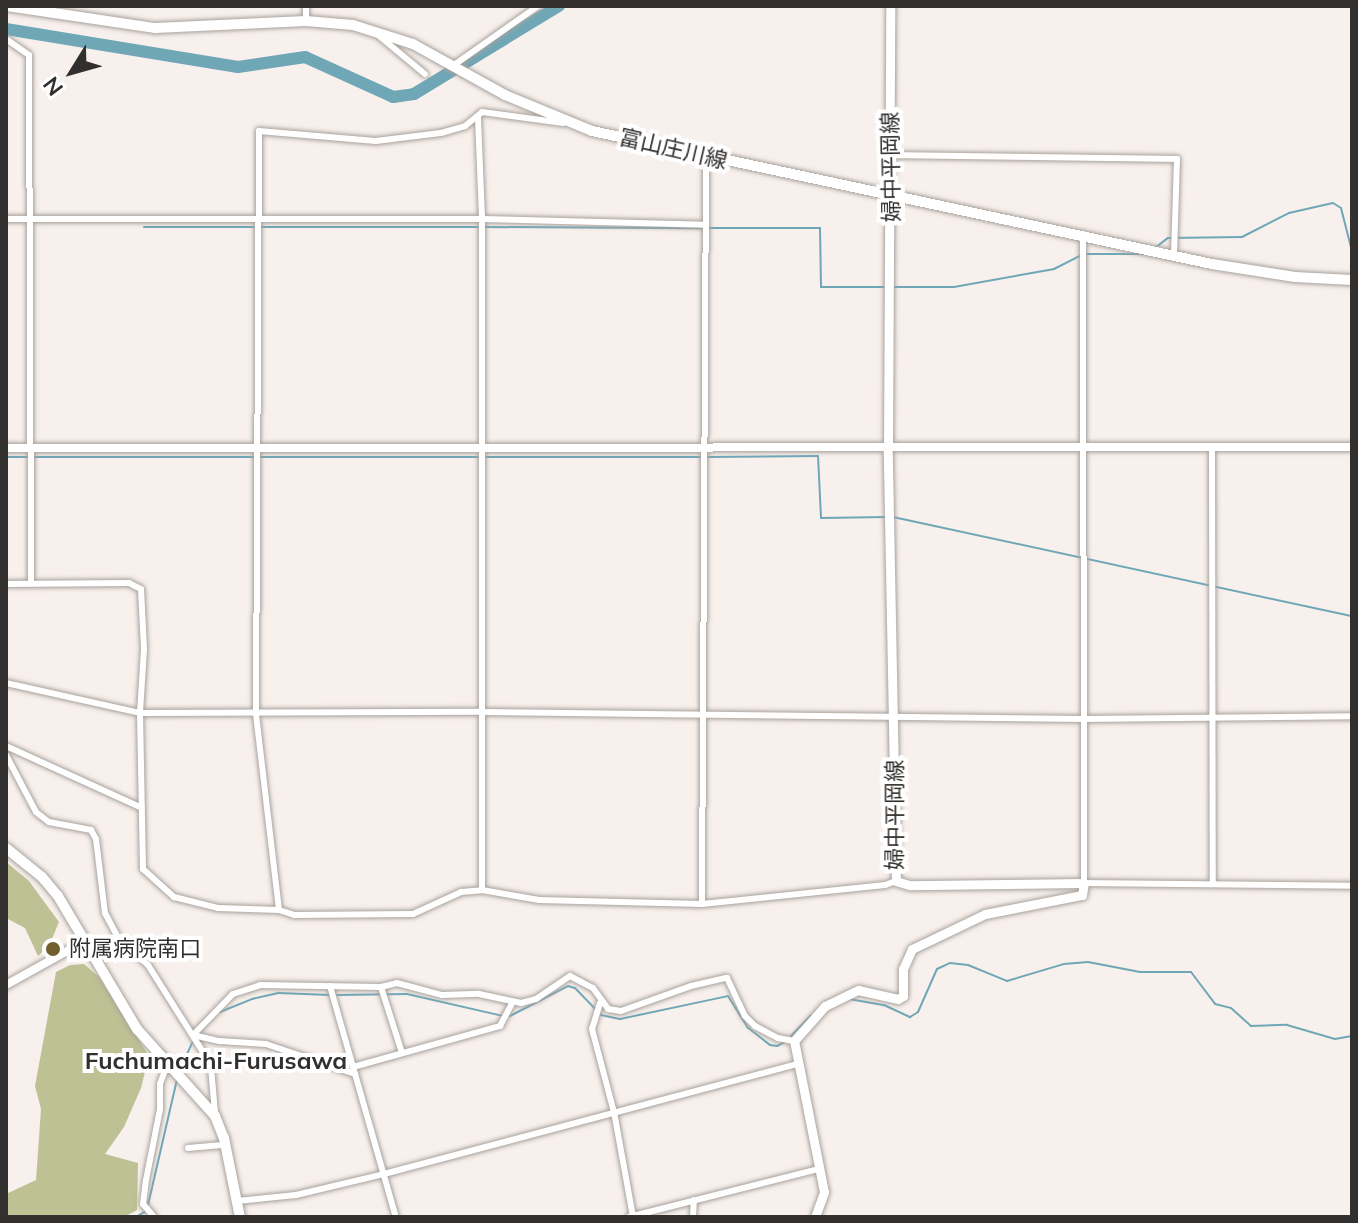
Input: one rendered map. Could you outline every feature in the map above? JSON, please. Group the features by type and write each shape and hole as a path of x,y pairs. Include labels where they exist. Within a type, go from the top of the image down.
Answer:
{"main road":[{"name":"富山庄川線","path":"7,6 155,28 306,21 373,30 413,44 505,95 575,124 706,158 892,193 1295,277 1352,280"},
{"name":"婦中平岡線","path":"890,6 892,193 888,448 896,881 909,885 1084,883"},
{"path":"6,848 42,877 58,896 137,1029 215,1116 225,1145 240,1217"},
{"path":"815,1217 824,1192 794,1041 825,1006 858,990 898,999 903,996 904,959 912,949 985,914 1082,895 1084,883"}],"street":[{"path":"306,6 306,21"},
{"path":"454,65 538,6"},
{"path":"373,30 425,74"},
{"path":"6,39 29,55 31,583"},
{"path":"279,910 256,714 256,218 259,131 376,141 441,133 478,118 482,112 575,124"},
{"path":"478,118 482,219 482,890"},
{"path":"890,155 1177,159 1174,254"},
{"path":"702,904 706,158"},
{"path":"6,219 482,219 705,225"},
{"path":"1083,234 1084,883 1213,882 1352,886"},
{"path":"1212,447 1213,882"},
{"path":"6,448 1352,447"},
{"path":"6,584 129,583 141,589 144,649 140,713 143,869 174,897 218,908 279,910 294,915 413,914 461,892 482,890 539,900 702,904 885,885 896,881"},
{"path":"6,683 140,713 484,712 705,717 1084,719 1352,716"},
{"path":"6,746 142,808"},
{"path":"6,755 36,812 49,822 91,830 96,839 105,913 118,937 148,965 211,1067 215,1116"},
{"path":"6,985 85,941"},
{"path":"193,1035 216,1009 243,990 288,983 381,987 397,983 412,984 442,995 479,994 512,1003 536,999 562,978 570,976 593,988 600,1003 608,1009 634,1008 691,986 727,978 745,1016 755,1026 778,1038 794,1041"},
{"path":"330,986 396,1217"},
{"path":"381,987 402,1053"},
{"path":"193,1035 220,1041 266,1044 354,1070 402,1053 500,1026 512,1003"},
{"path":"600,1003 592,1029 614,1112 632,1217 819,1169"},
{"path":"237,1201 296,1195 384,1174 797,1064"},
{"path":"154,1217 143,1204 144,1192 160,1109 160,1084 167,1065"},
{"path":"188,1148 225,1145"},
{"path":"693,1217 694,1200"}],"green space":[{"path":"6,862 29,881 59,922 49,946 38,956 25,928 6,918"},
{"path":"84,964 99,977 149,1056 141,1088 124,1127 105,1154 138,1163 137,1210 124,1217 6,1217 6,1194 36,1180 41,1109 35,1086 56,972 70,965"}],"waterway":[{"path":"6,29 238,67 305,57 393,97 414,94 559,6"},
{"path":"1155,248 1168,238 1242,237 1289,213 1333,203 1341,208 1352,251"},
{"path":"144,227 254,227"},
{"path":"261,227 478,227"},
{"path":"485,227 702,228"},
{"path":"709,228 820,228 821,287 884,287"},
{"path":"1086,254 1143,254"},
{"path":"891,287 954,287 1054,269 1080,256"},
{"path":"707,457 818,456 821,518 887,517"},
{"path":"6,457 701,457"},
{"path":"893,517 1352,616"},
{"path":"849,999 884,1005 910,1017 918,1012 937,969 950,963 968,965 1007,981 1064,964 1088,962 1140,972 1191,972 1215,1004 1231,1008 1251,1026 1287,1025 1335,1039 1352,1036"},
{"path":"510,1016 568,986 575,988 601,1015 620,1019 728,996 747,1027 770,1045 777,1046 787,1041"},
{"path":"220,1012 252,999 279,993 330,995"},
{"path":"337,995 407,994 503,1016"},
{"path":"791,1036 811,1015"},
{"path":"180,1069 194,1039"},
{"path":"148,1205 177,1079"},
{"path":"136,1217 146,1211"}],"place":[{"name":"附属病院南口","path":"53,949"}],"district":[{"name":"Fuchumachi-Furusawa","path":"216,1061"}]}
